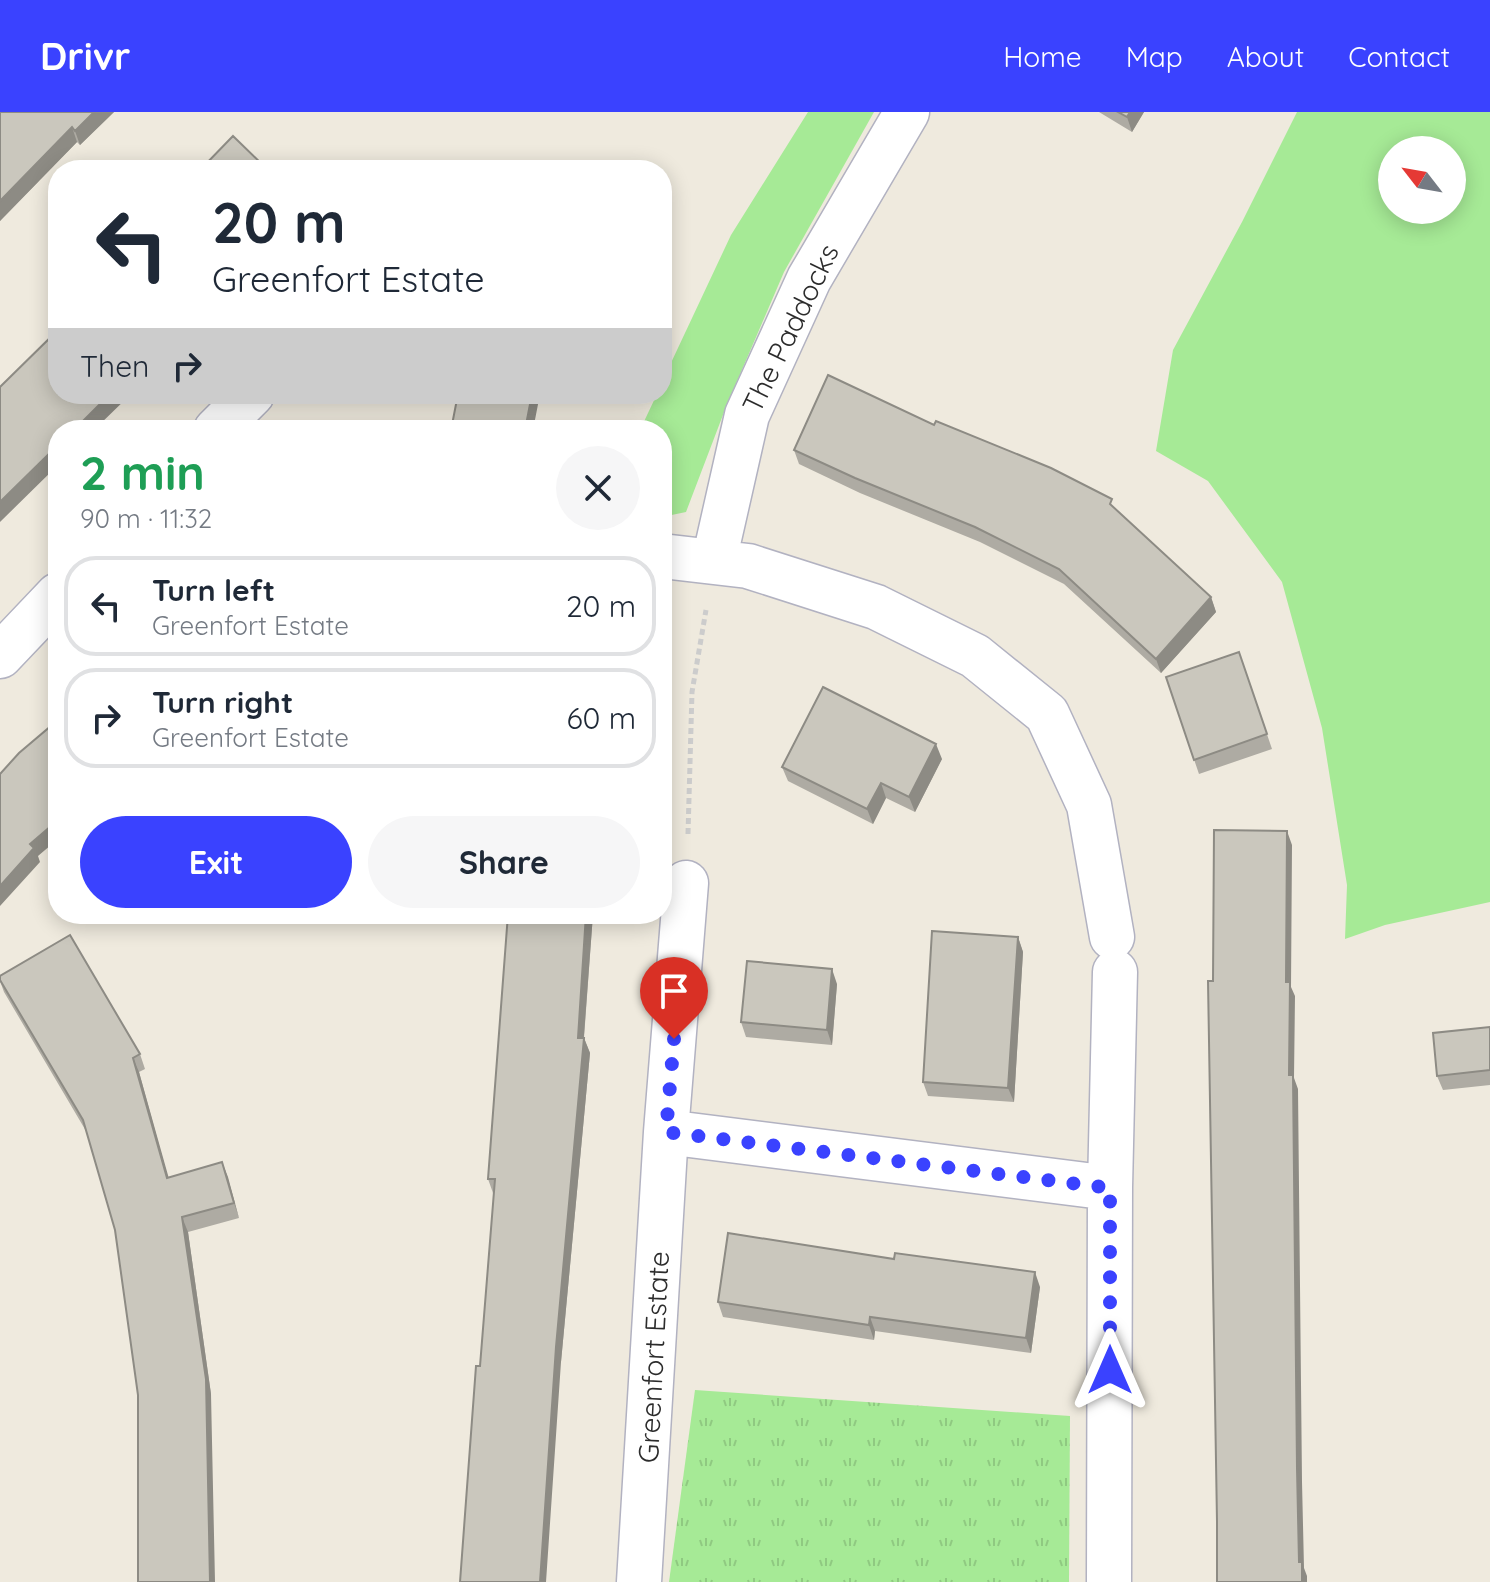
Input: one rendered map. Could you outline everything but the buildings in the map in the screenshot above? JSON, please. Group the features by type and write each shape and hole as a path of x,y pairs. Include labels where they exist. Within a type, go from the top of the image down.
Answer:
{"street":[{"name":"The Paddocks","path":"714,561 747,415 809,279 907,112"},
{"path":"226,420 242,404"},
{"path":"672,557 748,566 876,607 975,656 1047,714 1089,805 1113,954 1109,1582"},
{"path":"0,656 48,606"},
{"name":"Greenfort Estate","path":"639,1582 666,1132 686,883"},
{"path":"666,1132 1110,1188"}],"path":[{"path":"686,883 692,692 714,561"}],"green space":[{"path":"808,112 874,112 784,272 726,407 686,512 672,515 672,420 645,420 652,404 672,404 672,361 731,235"},
{"path":"1297,112 1490,112 1490,902 1385,925 1345,939 1347,885 1322,728 1282,582 1208,481 1156,451 1173,350"},
{"path":"695,1390 1070,1416 1069,1582 669,1582"}],"route":[{"path":"674,1039 666,1132 1110,1188 1110,1370"}]}
